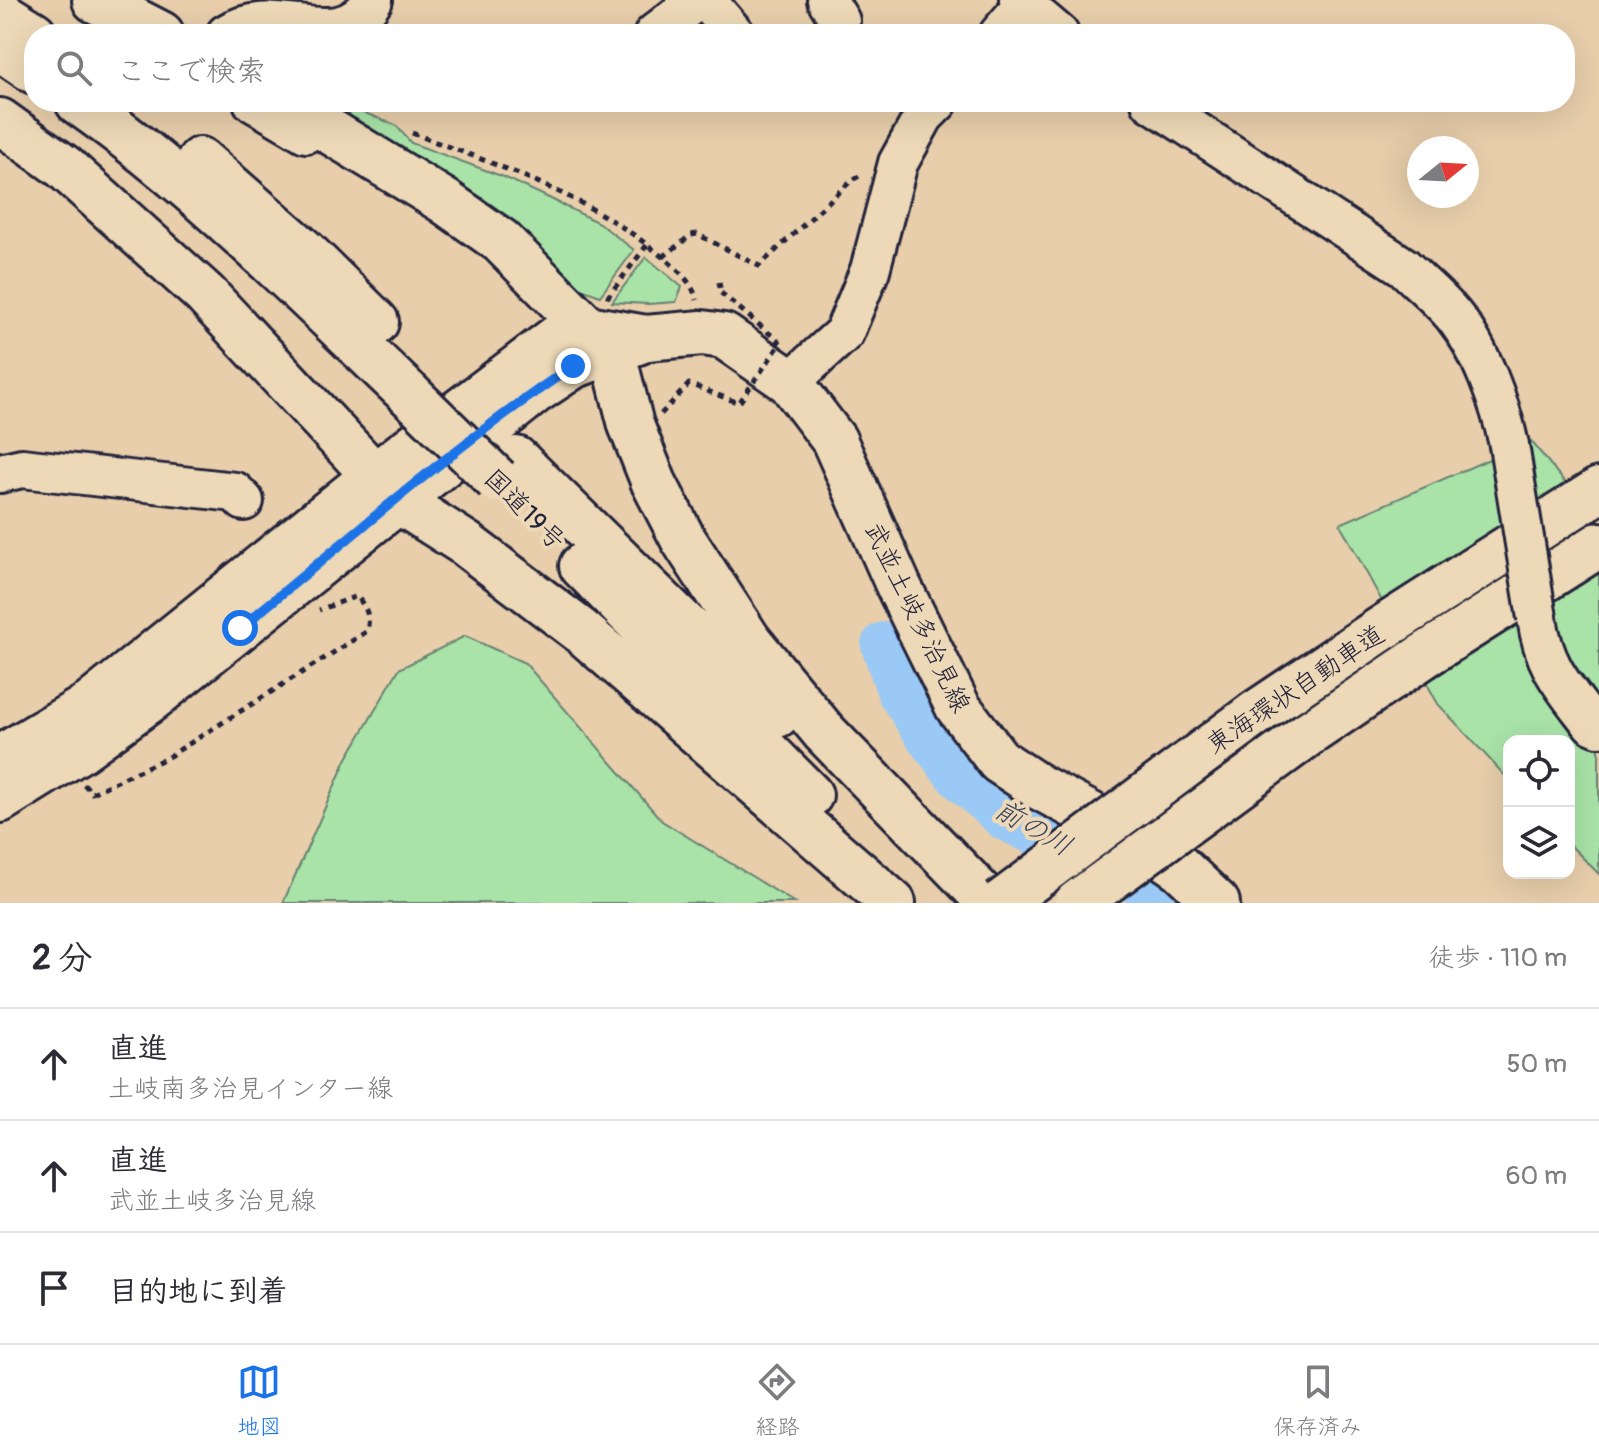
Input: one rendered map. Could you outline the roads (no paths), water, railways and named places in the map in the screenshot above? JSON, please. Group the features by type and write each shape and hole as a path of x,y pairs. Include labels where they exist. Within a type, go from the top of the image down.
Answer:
{"main road":[{"path":"95,0 142,24"},
{"path":"0,13 24,28"},
{"path":"0,48 24,64"},
{"name":"国道19号","path":"92,112 131,139 277,268 419,384"},
{"name":"国道19号","path":"145,112 304,251 419,384 506,470 965,903"},
{"path":"298,112 444,201 501,241 601,331 617,370 631,425 654,483 683,539 749,641 824,732 990,903"},
{"path":"0,121 64,167 205,294 386,488 581,631 893,903"},
{"name":"武並土岐多治見線","path":"386,488 573,366 601,331 724,336 790,382 834,440 899,587 958,707 999,761 1037,786 1142,842 1180,868 1217,903"},
{"name":"国道19号","path":"506,470 920,903"},
{"path":"0,758 91,704 386,488"},
{"path":"0,800 82,749 150,700 386,488"},
{"name":"東海環状自動車道","path":"1001,903 1256,713 1599,490"},
{"name":"東海環状自動車道","path":"1077,903 1308,734 1422,657 1599,545"}],"street":[{"path":"236,24 262,13 297,15 321,23 342,22 357,16 373,0"},
{"path":"667,24 697,0"},
{"path":"706,0 726,24"},
{"path":"1006,24 1021,3 1047,24"},
{"path":"270,112 319,141 601,331"},
{"path":"790,382 844,333 870,270 898,163 928,112"},
{"path":"1166,112 1404,267 1454,316 1490,381 1509,445 1540,635 1552,671 1592,724 1599,727"},
{"path":"0,473 22,468 205,488 235,492 244,501"}],"waterway":[{"name":"前の川","path":"884,645 900,692 958,775 1006,818 1139,882 1158,903"}]}
